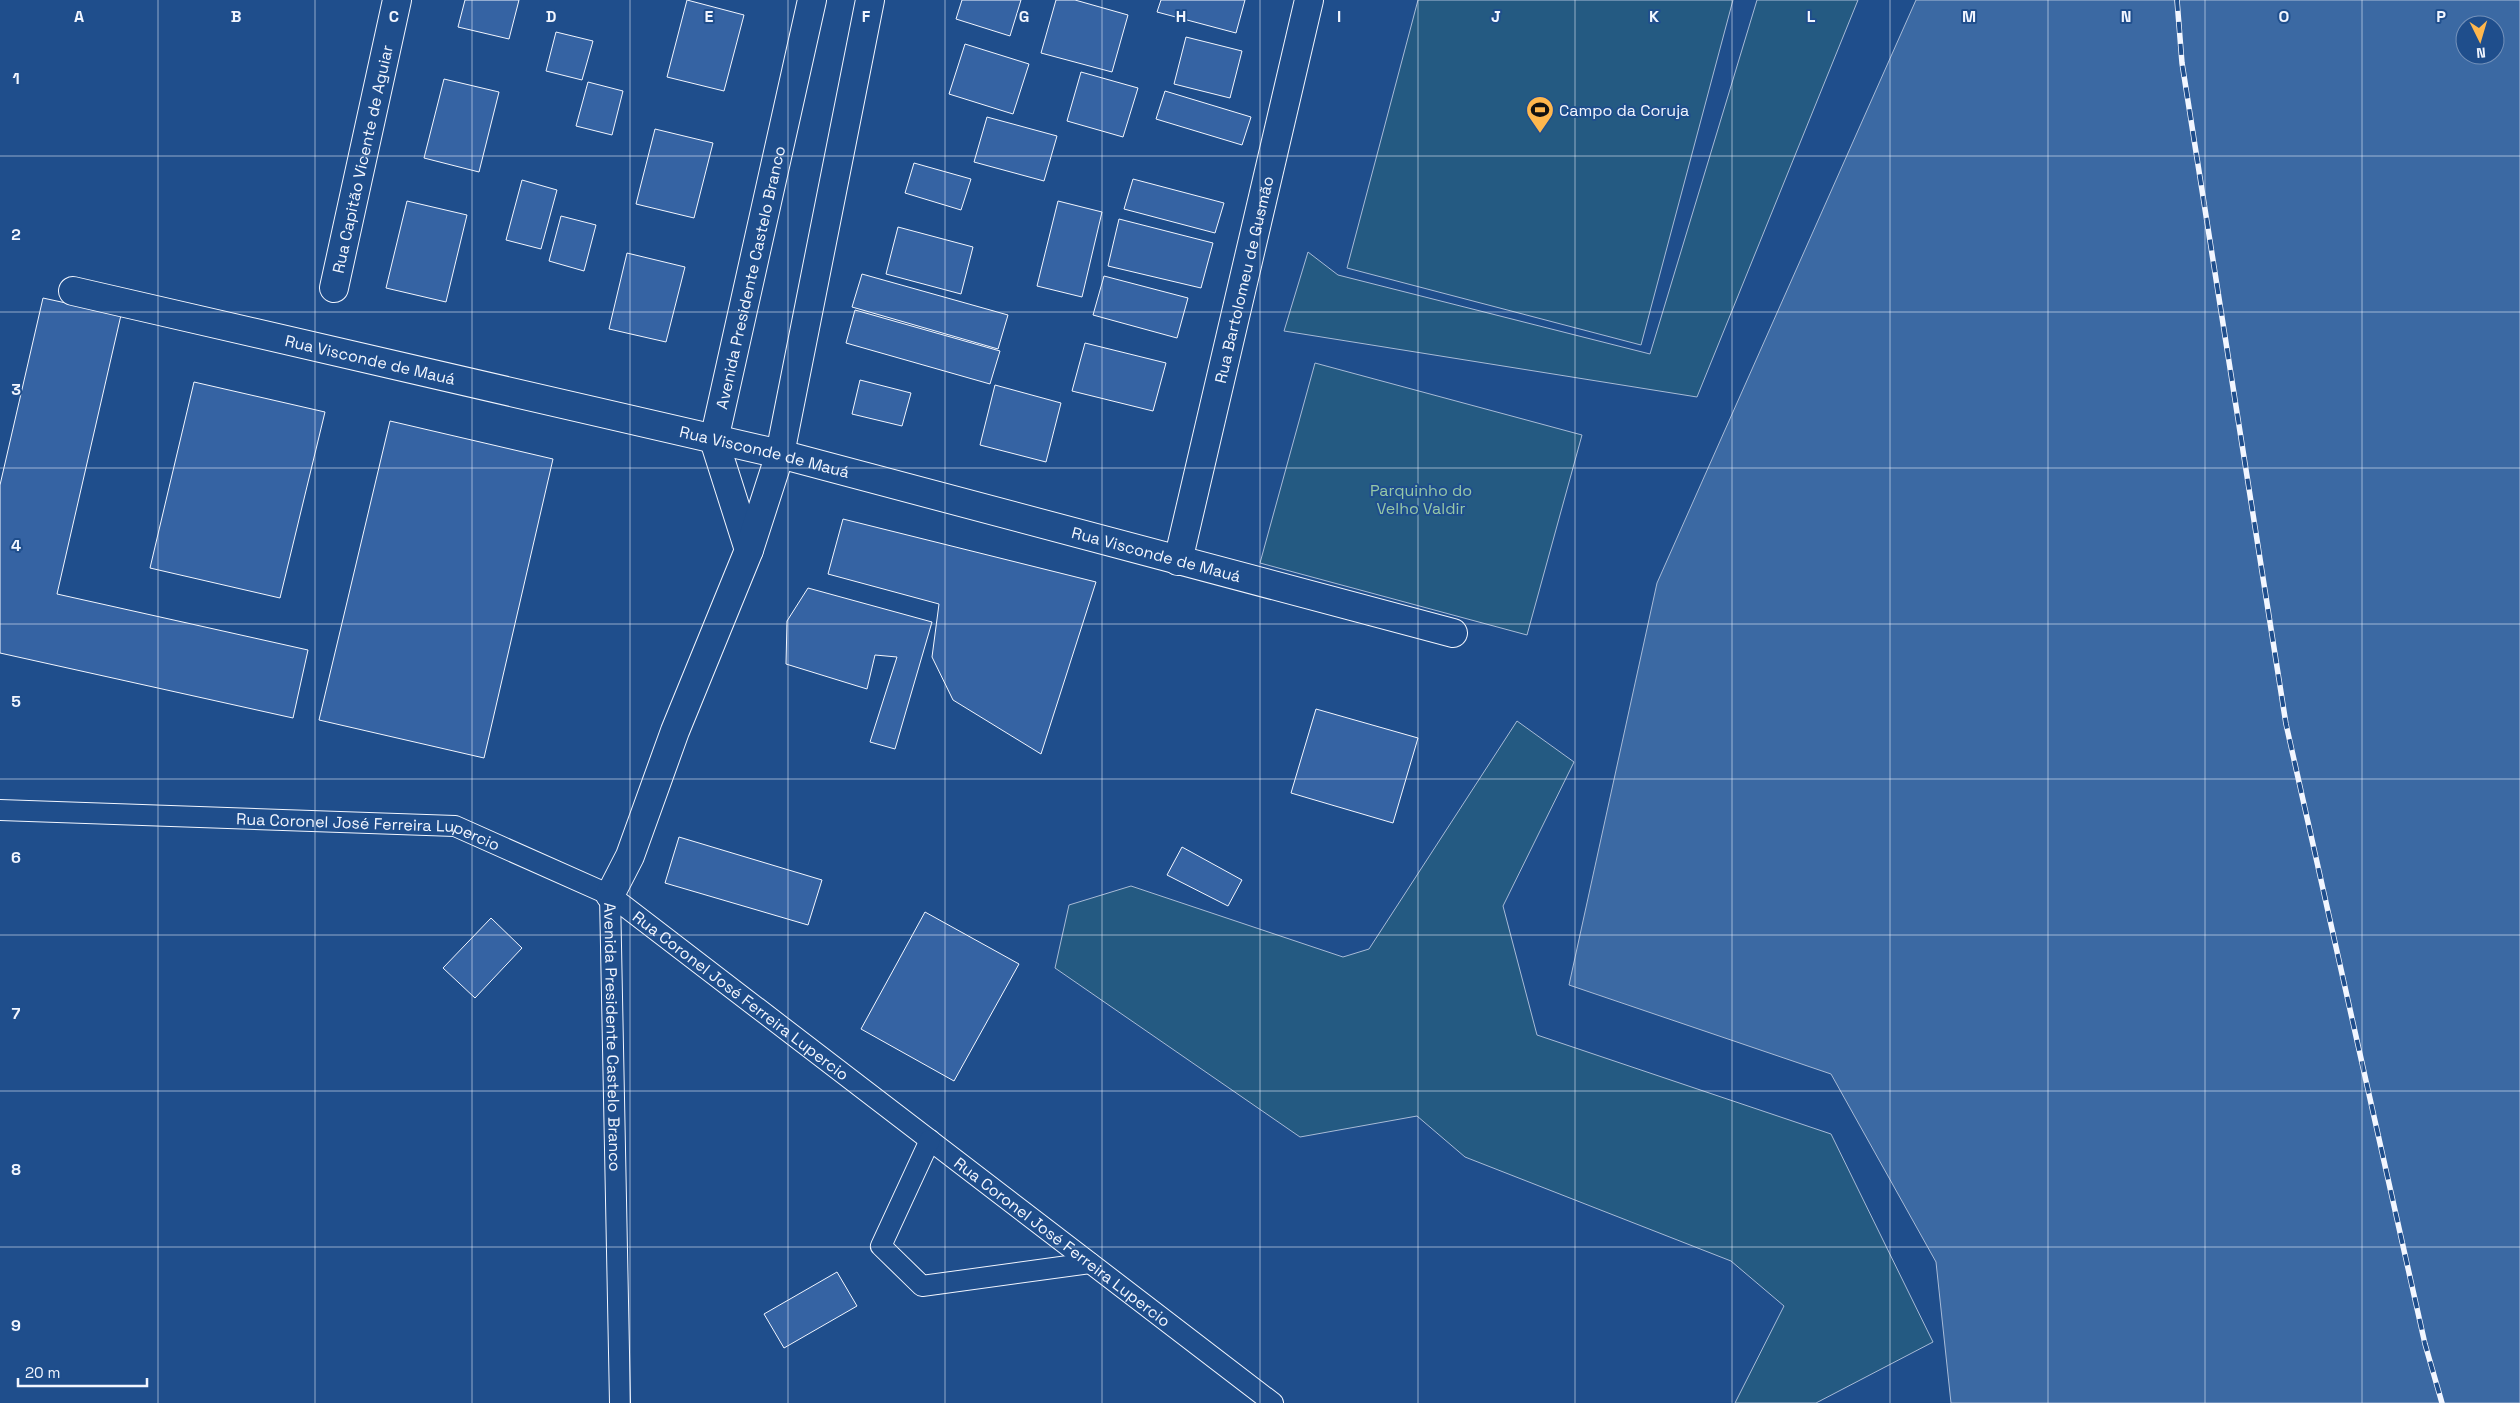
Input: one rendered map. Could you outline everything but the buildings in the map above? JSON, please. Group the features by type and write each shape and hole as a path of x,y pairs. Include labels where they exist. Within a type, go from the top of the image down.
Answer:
{"street":[{"name":"Rua Capitão Vicente de Aguiar","path":"334,288 397,0"},
{"name":"Avenida Presidente Castelo Branco","path":"714,440 812,0"},
{"name":"Avenida Presidente Castelo Branco","path":"610,895 630,856 675,731 750,550 780,454 870,0"},
{"name":"Rua Bartolomeu de Gusmão","path":"1178,561 1309,0"},
{"name":"Rua Visconde de Mauá","path":"73,291 780,454 1453,633"},
{"path":"714,440 750,550"}],"lane":[{"name":"Rua Coronel José Ferreira Lupercio","path":"0,810 455,826 610,895 1273,1403"},
{"name":"Avenida Presidente Castelo Branco","path":"610,895 620,1403"},
{"path":"930,1140 881,1246 922,1286 1090,1263"}],"green space":[{"name":"Campo da Coruja","path":"1418,0 1733,0 1641,345 1347,268"},
{"path":"1757,0 1858,0 1697,397 1284,331 1308,252 1338,275 1650,354"},
{"name":"Parquinho do Velho Valdir","path":"1315,363 1582,435 1527,635 1260,563"},
{"path":"1517,721 1574,762 1503,906 1537,1035 1831,1134 1933,1342 1816,1403 1735,1403 1784,1306 1731,1261 1465,1157 1417,1116 1300,1137 1055,968 1069,905 1131,886 1343,957 1369,949"}],"shaded area":[{"path":"1916,0 2520,0 2520,1403 1951,1403 1936,1262 1831,1074 1569,985 1657,583"}],"railway":[{"path":"2177,0 2182,63 2286,724 2425,1344 2442,1403"}],"place":[{"name":"Campo da Coruja","path":"1540,134"}]}
